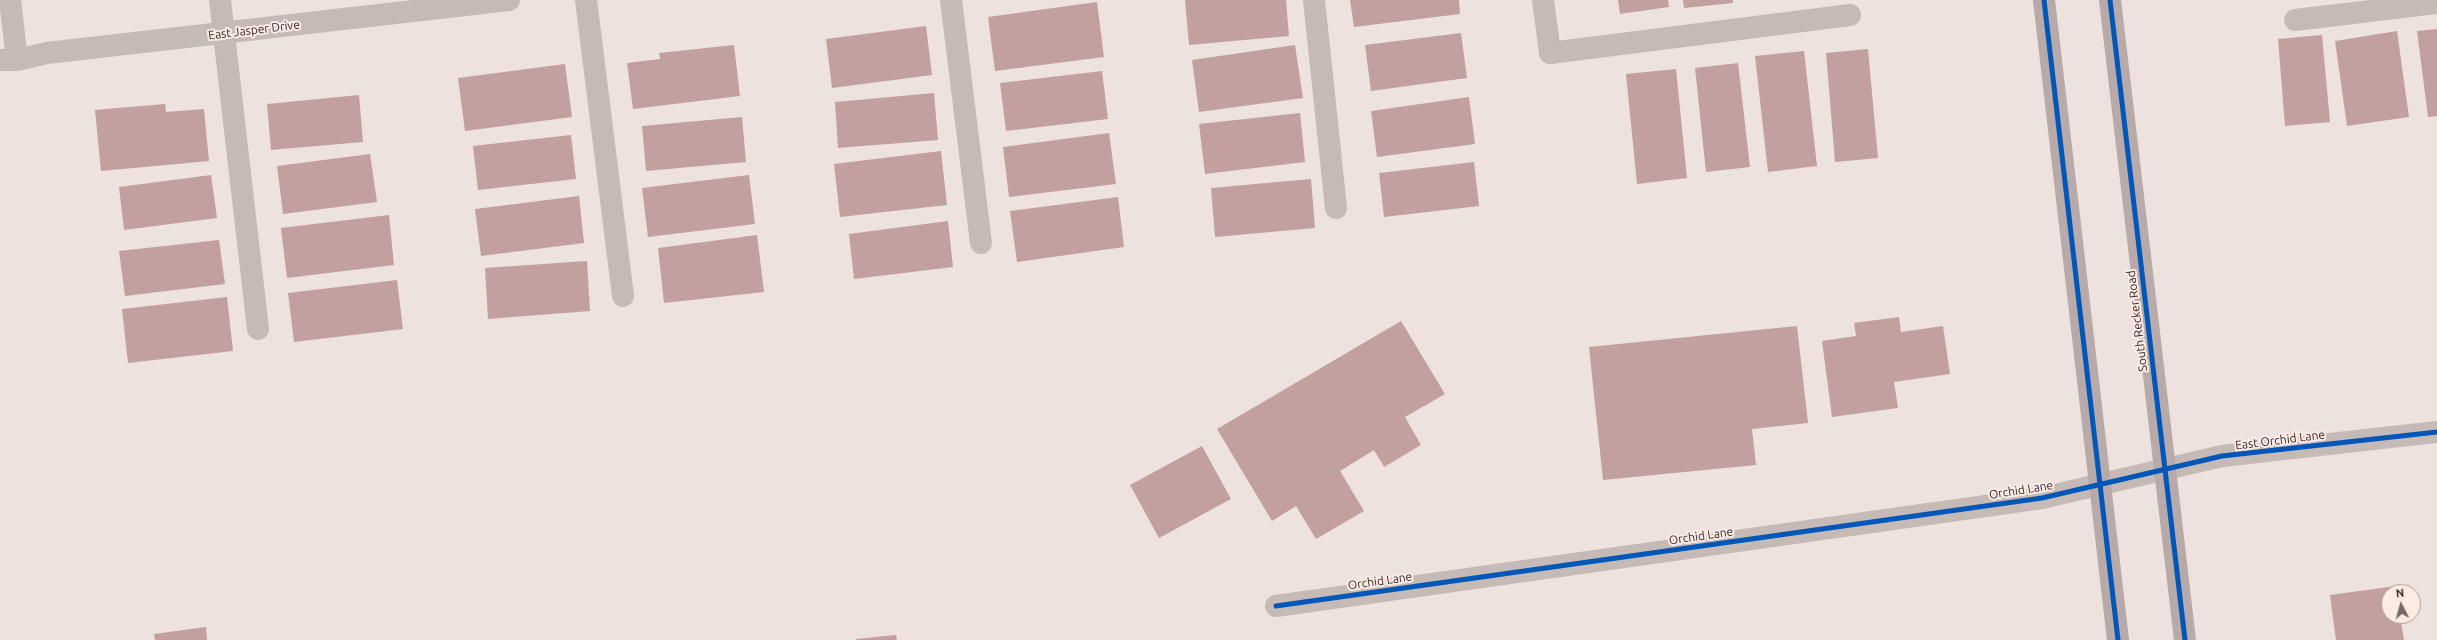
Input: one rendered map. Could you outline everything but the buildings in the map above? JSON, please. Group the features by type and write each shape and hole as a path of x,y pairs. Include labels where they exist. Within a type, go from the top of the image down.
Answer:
{"main road":[{"path":"2044,0 2118,640"},
{"name":"South Recker Road","path":"2110,0 2185,640"}],"street":[{"path":"8,60 10,0"},
{"path":"220,0 258,329"},
{"name":"East Jasper Drive","path":"8,60 47,53 509,0"},
{"path":"586,0 624,296"},
{"path":"951,0 981,243"},
{"path":"1314,0 1336,208"},
{"path":"1543,0 1550,53 1850,15"},
{"path":"2295,20 2437,3"},
{"name":"East Orchid Lane","path":"2128,479 2222,456 2437,432"},
{"name":"Orchid Lane","path":"1276,606 2042,498 2128,479"}],"cycle path":[{"path":"2044,0 2118,640"},
{"path":"2110,0 2185,640"},
{"path":"1276,606 2042,498 2222,456 2437,432"}]}
